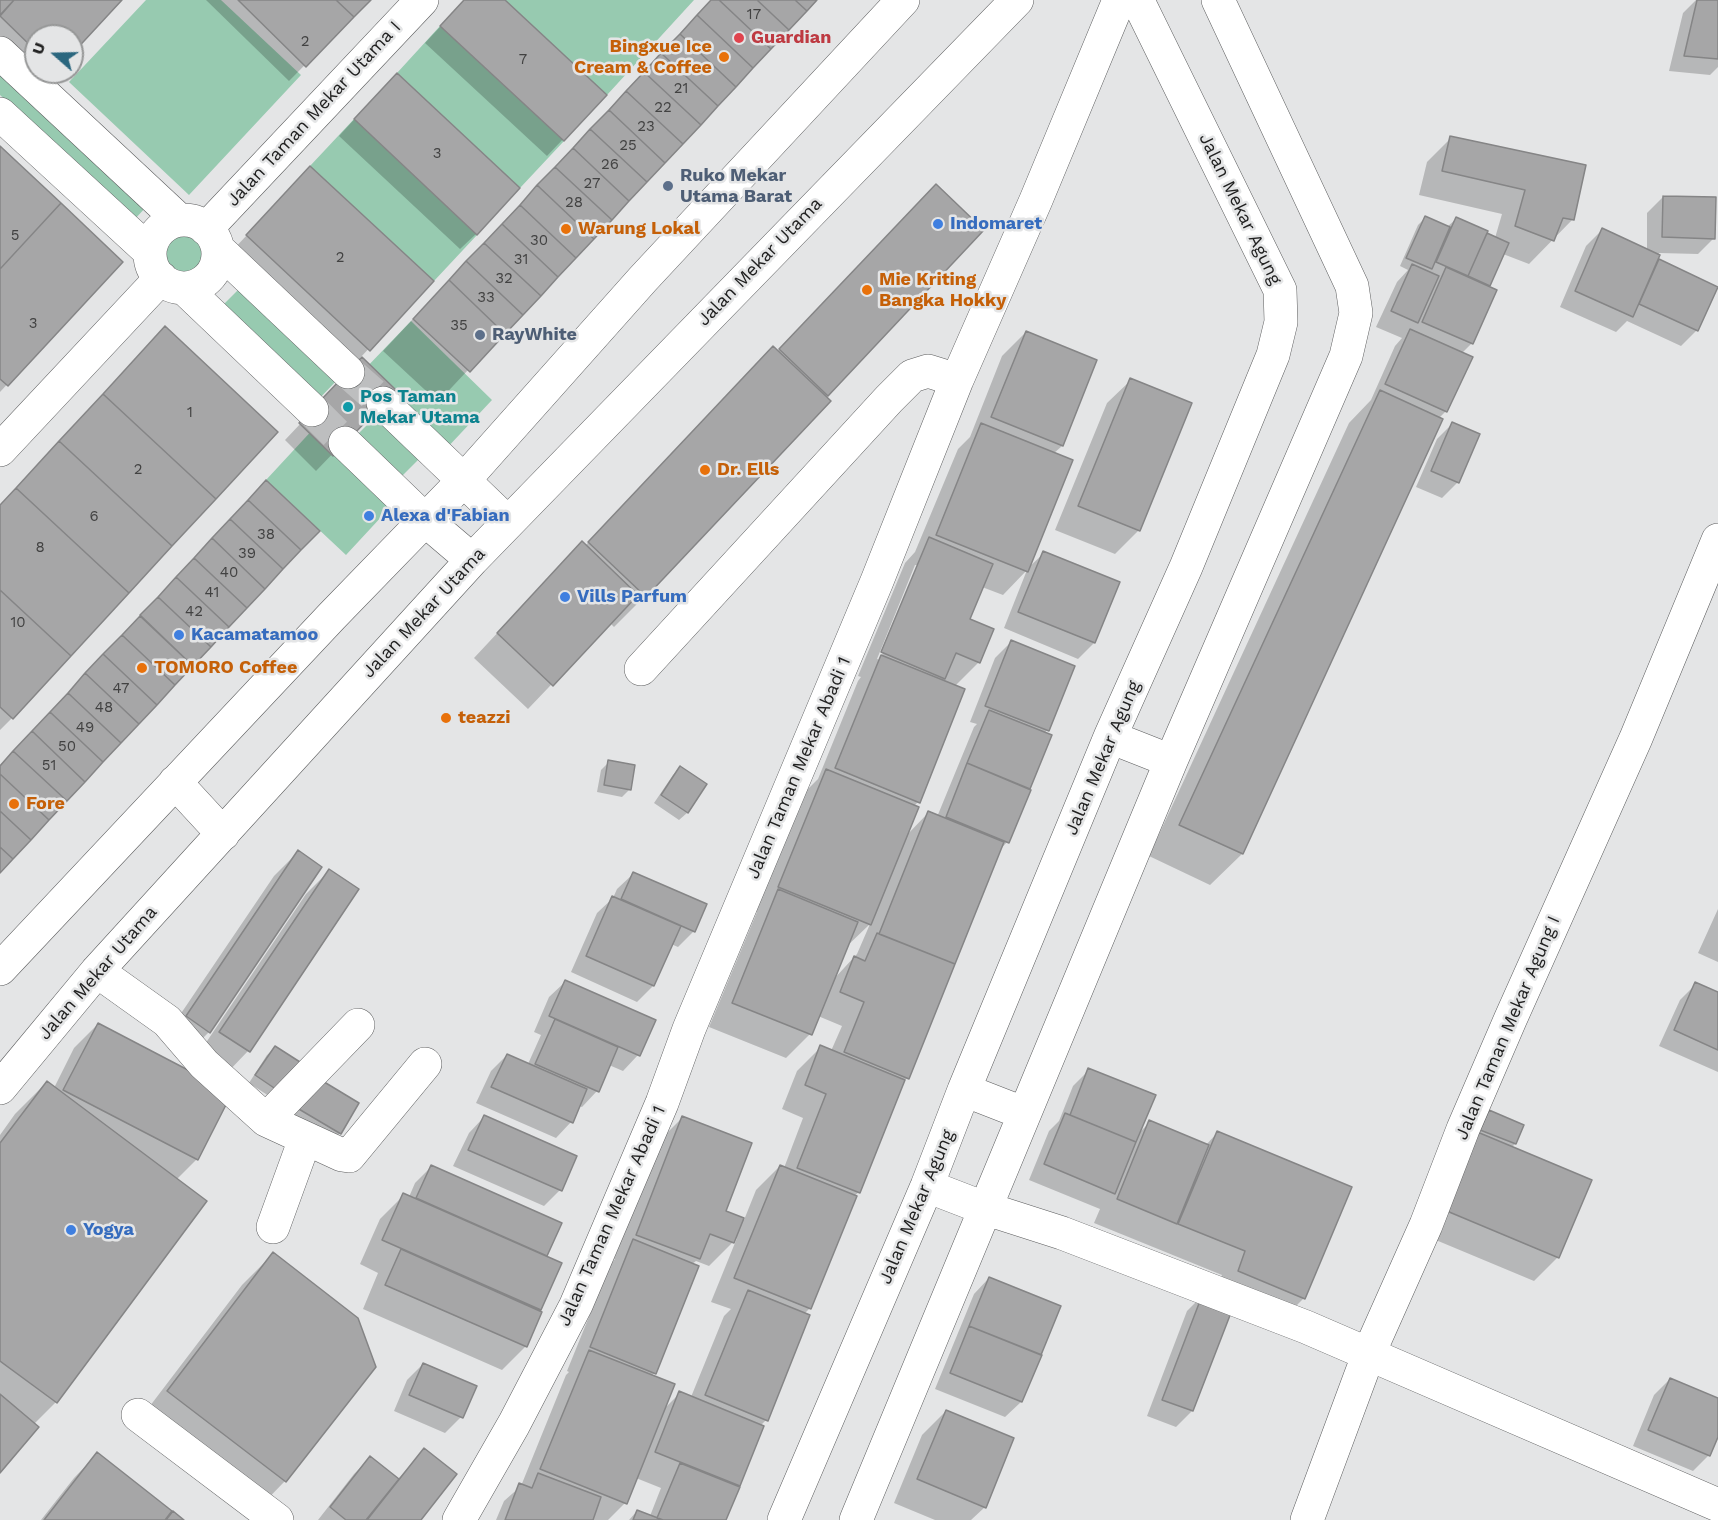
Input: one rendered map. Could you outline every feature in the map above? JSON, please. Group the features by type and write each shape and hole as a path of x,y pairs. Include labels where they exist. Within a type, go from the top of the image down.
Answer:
{"street":[{"name":"Jalan Taman Mekar Utama I","path":"201,233 422,0"},
{"path":"0,969 464,480 643,279 903,0"},
{"name":"Jalan Mekar Utama","path":"0,1088 97,971 472,560 1017,0"},
{"path":"855,1520 1171,760 1346,356 1356,313 1352,286 1219,1"},
{"name":"Jalan Taman Mekar Abadi 1","path":"459,1520 514,1424 576,1305 662,1103 689,1029 878,581 957,380 1122,2"},
{"name":"Jalan Mekar Agung","path":"784,1520 927,1186 964,1090 1110,736 1191,556 1273,355 1281,322 1280,290 1122,2"},
{"path":"0,53 201,233 348,372"},
{"path":"0,114 312,410"},
{"path":"171,222 201,233 216,264 208,278 196,286 165,273 150,244 158,231 171,222"},
{"path":"0,450 165,273"},
{"path":"641,669 912,376 928,371 957,380"},
{"path":"383,403 508,523"},
{"path":"345,443 425,520 472,560"},
{"name":"Jalan Taman Mekar Agung I","path":"1307,1520 1369,1353 1426,1225 1463,1129 1510,1020 1636,738 1718,540"},
{"path":"1110,736 1171,760"},
{"path":"175,782 223,834"},
{"path":"97,971 167,1022 204,1064 266,1120 304,1139 349,1156 425,1064"},
{"path":"266,1120 357,1025"},
{"path":"964,1090 1023,1113"},
{"path":"273,1227 304,1139"},
{"path":"927,1186 984,1208 1062,1233 1306,1327 1718,1505"},
{"path":"138,1415 277,1520"}],"green space":[{"path":"146,0 221,0 301,75 189,195 71,84 84,84 84,66"},
{"path":"505,0 694,0 607,95"},
{"path":"440,26 564,141 520,188 397,73"},
{"path":"0,70 147,206 134,220 0,95"},
{"path":"354,119 477,235 434,281 310,166"},
{"path":"184,233 199,239 205,254 199,269 184,275 169,269 163,254 169,239"},
{"path":"241,287 338,379 317,401 220,308"},
{"path":"411,321 492,400 445,450 363,371"},
{"path":"379,413 422,456 398,480 355,437"},
{"path":"316,426 396,501 346,555 266,480"}],"building":[{"path":"0,0 14,0 0,15"},
{"path":"14,0 122,0 84,41 84,24 24,24 24,39 0,16"},
{"path":"238,0 336,0 354,17 306,67"},
{"path":"336,0 371,0 354,17"},
{"path":"464,0 505,0 607,95 564,141 440,26"},
{"path":"711,0 719,0 771,49 753,68 697,15"},
{"path":"719,0 757,0 789,30 771,49"},
{"path":"757,0 795,0 807,11 789,30"},
{"path":"795,0 817,0 807,11"},
{"path":"1697,0 1718,0 1718,59 1684,56"},
{"path":"697,15 753,68 736,87 680,34"},
{"path":"680,34 736,87 718,106 661,53"},
{"path":"661,53 718,106 701,125 644,72"},
{"path":"644,72 701,125 683,144 626,91"},
{"path":"397,73 520,188 477,235 354,119"},
{"path":"626,91 683,144 665,163 609,110"},
{"path":"609,110 665,163 647,182 590,129"},
{"path":"590,129 647,182 629,201 573,148"},
{"path":"1450,136 1586,165 1574,220 1563,218 1554,241 1515,226 1525,190 1442,171"},
{"path":"0,146 61,203 0,269"},
{"path":"573,148 629,201 612,220 555,167"},
{"path":"310,166 434,281 370,351 246,235"},
{"path":"555,167 612,220 594,239 537,185"},
{"path":"936,184 984,230 828,396 779,349"},
{"path":"537,185 594,239 576,258 520,205"},
{"path":"1663,196 1716,197 1715,239 1662,237"},
{"path":"61,203 123,262 8,386 0,379 0,269"},
{"path":"520,205 576,258 558,277 502,224"},
{"path":"1425,216 1450,227 1432,269 1406,258"},
{"path":"1456,217 1488,231 1468,276 1436,262"},
{"path":"502,224 558,277 541,296 484,243"},
{"path":"1602,228 1660,255 1633,317 1575,291"},
{"path":"1487,233 1509,243 1490,286 1468,276"},
{"path":"484,243 541,296 523,315 466,261"},
{"path":"1659,259 1718,287 1698,331 1639,304"},
{"path":"466,261 523,315 505,334 449,280"},
{"path":"1412,264 1439,276 1418,323 1391,311"},
{"path":"1446,267 1497,290 1473,344 1422,322"},
{"path":"449,280 505,334 470,372 413,319"},
{"path":"165,326 278,432 216,499 103,394"},
{"path":"1410,329 1473,357 1447,412 1385,384"},
{"path":"1026,331 1097,360 1063,446 991,417"},
{"path":"773,346 831,401 646,597 588,542"},
{"name":"Pos Taman Mekar Utama","path":"362,357 396,390 333,456 299,423"},
{"path":"1130,378 1192,403 1140,531 1078,506"},
{"path":"1380,390 1443,419 1243,854 1179,825"},
{"path":"103,394 216,499 172,546 59,441"},
{"path":"1452,422 1480,434 1459,483 1431,471"},
{"path":"981,423 1073,460 1028,572 936,535"},
{"path":"59,441 172,546 129,593 16,488"},
{"path":"266,480 320,531 301,550 248,500"},
{"path":"16,488 129,593 71,656 0,590 0,505"},
{"path":"248,500 301,550 283,569 230,519"},
{"path":"230,519 283,569 265,589 212,538"},
{"path":"929,537 993,564 970,619 994,629 980,663 956,653 945,679 881,652"},
{"path":"212,538 265,589 247,608 194,558"},
{"path":"582,541 638,595 553,686 497,633"},
{"path":"1043,551 1120,582 1095,643 1018,612"},
{"path":"194,558 247,608 229,627 176,577"},
{"path":"176,577 229,627 211,647 158,597"},
{"path":"0,590 71,656 13,719 0,707"},
{"path":"158,597 211,647 193,666 140,615"},
{"path":"140,616 193,666 175,685 122,635"},
{"path":"122,635 175,685 157,705 103,654"},
{"path":"1011,640 1075,666 1049,731 985,706"},
{"path":"103,654 157,705 139,724 85,673"},
{"path":"881,655 965,689 920,803 835,768"},
{"path":"85,673 139,724 121,743 68,693"},
{"path":"68,693 121,743 103,762 50,712"},
{"path":"989,710 1052,735 1030,789 967,763"},
{"path":"50,712 103,762 85,782 32,731"},
{"path":"32,731 85,782 67,801 13,751"},
{"path":"13,751 67,801 49,820 0,774 0,766"},
{"path":"608,760 635,765 631,790 604,785"},
{"path":"967,763 1031,790 1009,843 946,817"},
{"path":"680,766 707,784 688,813 661,795"},
{"path":"826,769 919,807 871,925 778,887"},
{"path":"0,774 49,820 31,840 0,811"},
{"path":"0,811 31,840 13,859 0,847"},
{"path":"928,811 1004,842 955,964 879,934"},
{"path":"0,847 13,859 0,873"},
{"path":"298,850 322,867 210,1033 186,1016"},
{"path":"329,869 359,889 250,1052 219,1032"},
{"path":"633,872 707,904 695,932 621,899"},
{"path":"778,889 858,922 812,1035 732,1003"},
{"path":"612,896 681,926 654,986 586,956"},
{"path":"877,933 955,964 909,1079 844,1052 864,1002 840,992 854,956 865,961"},
{"path":"565,980 656,1020 640,1056 549,1016"},
{"path":"1695,982 1718,992 1718,1050 1674,1030"},
{"path":"555,1019 618,1047 599,1092 535,1064"},
{"path":"98,1023 232,1093 198,1160 63,1090"},
{"path":"820,1045 905,1080 860,1193 797,1168 826,1094 805,1085"},
{"path":"275,1046 300,1062 280,1092 255,1075"},
{"path":"507,1054 587,1089 573,1123 491,1087"},
{"path":"1088,1068 1156,1095 1136,1142 1070,1115"},
{"path":"311,1074 359,1103 341,1134 292,1105"},
{"path":"47,1081 207,1201 57,1403 0,1361 0,1143"},
{"path":"1489,1110 1524,1125 1516,1144 1480,1130"},
{"path":"1065,1113 1136,1142 1115,1194 1044,1164"},
{"path":"484,1115 577,1156 562,1191 468,1150"},
{"path":"682,1116 752,1143 726,1211 744,1218 734,1243 710,1234 700,1259 636,1235"},
{"path":"1149,1120 1209,1145 1177,1224 1117,1199"},
{"path":"1217,1131 1352,1187 1305,1299 1238,1271 1245,1251 1178,1224"},
{"path":"1475,1131 1592,1180 1559,1258 1442,1209"},
{"path":"431,1165 562,1223 547,1256 416,1198"},
{"path":"780,1165 857,1196 811,1309 734,1278"},
{"path":"403,1193 562,1263 541,1310 382,1240"},
{"path":"633,1239 699,1266 656,1374 590,1347"},
{"path":"401,1249 542,1312 527,1347 385,1285"},
{"path":"273,1252 358,1318 376,1367 286,1482 167,1391"},
{"path":"989,1277 1061,1306 1041,1355 969,1326"},
{"path":"748,1290 810,1315 768,1421 705,1395"},
{"path":"1203,1293 1234,1305 1193,1411 1162,1400"},
{"path":"969,1326 1042,1355 1022,1402 950,1373"},
{"path":"589,1350 675,1384 627,1504 540,1469"},
{"path":"423,1363 477,1386 463,1418 409,1395"},
{"path":"1670,1378 1718,1398 1718,1437 1710,1456 1648,1430"},
{"path":"679,1391 764,1426 740,1486 655,1452"},
{"path":"0,1394 39,1427 0,1473"},
{"path":"946,1410 1014,1438 986,1508 917,1479"},
{"path":"424,1448 457,1474 421,1520 367,1520"},
{"path":"97,1452 172,1511 165,1520 44,1520"},
{"path":"370,1456 399,1479 366,1520 346,1520 330,1507"},
{"path":"680,1463 740,1487 726,1520 663,1520 657,1518"},
{"path":"538,1473 601,1497 593,1520 505,1520 519,1483 532,1488"},
{"path":"637,1510 663,1520 633,1520"},
{"path":"173,1511 184,1520 166,1520"}],"tunnel":[{"path":"348,372 383,403"},
{"path":"312,410 345,443"}],"place":[{"name":"Guardian","path":"739,38"},
{"name":"Bingxue Ice Cream & Coffee","path":"724,57"},
{"name":"Ruko Mekar Utama Barat","path":"668,186"},
{"name":"Indomaret","path":"938,224"},
{"name":"Warung Lokal","path":"566,229"},
{"name":"Mie Kriting Bangka Hokky","path":"867,290"},
{"name":"RayWhite","path":"480,335"},
{"name":"Pos Taman Mekar Utama","path":"348,407"},
{"name":"Dr. Ells","path":"705,470"},
{"name":"Alexa d'Fabian","path":"369,516"},
{"name":"Vills Parfum","path":"565,597"},
{"name":"Kacamatamoo","path":"179,635"},
{"name":"TOMORO Coffee","path":"142,668"},
{"name":"teazzi","path":"446,718"},
{"name":"Fore","path":"14,804"},
{"name":"Yogya","path":"71,1230"}]}
